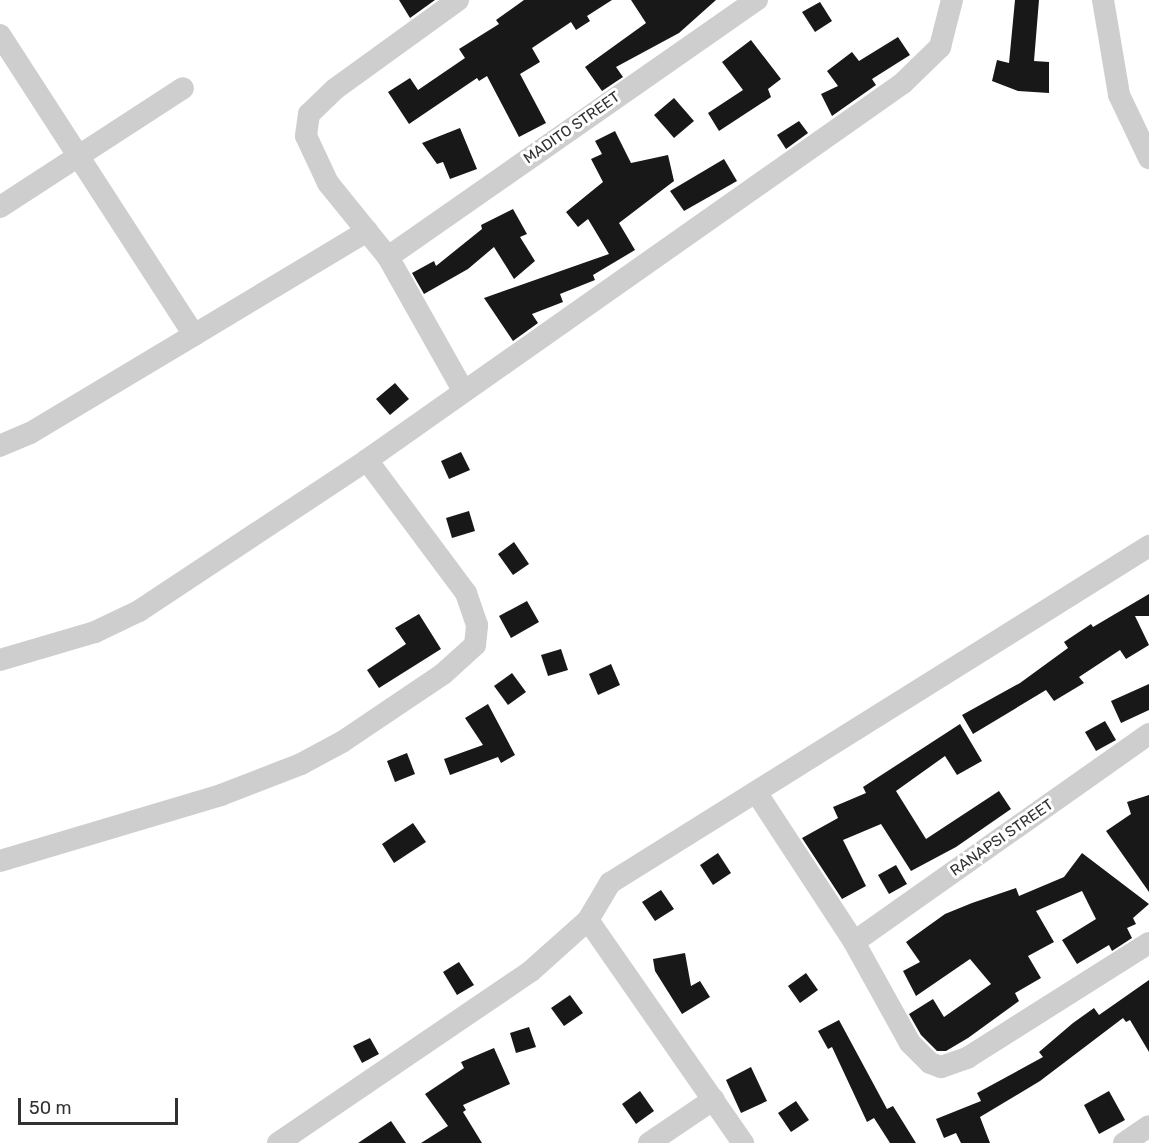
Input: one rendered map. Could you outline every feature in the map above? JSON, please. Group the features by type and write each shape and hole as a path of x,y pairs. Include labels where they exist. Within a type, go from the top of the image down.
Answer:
{"street":[{"path":"458,0 354,74 309,114 306,136 315,161 388,257 463,390"},
{"name":"MADITO STREET","path":"388,257 757,0"},
{"path":"0,660 95,632 139,611 367,460 463,390 903,83 940,47 952,0"},
{"path":"1103,0 1119,95 1149,158"},
{"path":"0,35 194,335"},
{"path":"0,207 183,88"},
{"path":"0,446 30,433 367,231"},
{"path":"0,861 221,795 301,764 342,742 443,674 475,645 477,625 466,593 367,460"},
{"path":"278,1143 531,971 588,920 610,883 1149,546"},
{"name":"RANAPSI STREET","path":"854,942 1149,734"},
{"path":"756,792 854,942 910,1044 921,1057 941,1067 967,1058 1149,943"},
{"path":"588,920 743,1143"},
{"path":"649,1143 714,1099"},
{"path":"1124,1143 1149,1126"}],"building":[{"path":"399,0 435,0 410,18"},
{"path":"524,0 612,0 587,16 590,21 576,30 571,22 532,48 540,62 520,74 546,123 519,137 487,76 479,81 477,78 409,124 388,92 410,78 418,90 465,58 459,49 499,24 496,20"},
{"path":"631,0 716,0 679,33 616,67 623,77 602,91 585,67 646,23"},
{"path":"1015,0 1039,0 1034,61 1049,62 1049,93 1018,91 992,81 997,60 1009,63"},
{"path":"820,2 832,21 815,32 802,12"},
{"path":"898,37 910,55 872,79 876,85 832,116 821,94 838,86 827,71 852,52 859,61"},
{"path":"751,40 781,79 768,89 771,97 719,131 708,113 743,90 722,62"},
{"path":"674,98 694,121 674,138 654,115"},
{"path":"799,121 808,133 786,149 777,135"},
{"path":"460,128 477,169 450,179 443,162 437,164 422,143"},
{"path":"615,131 631,163 668,155 674,181 619,223 635,250 593,275 595,280 560,294 563,302 532,314 538,323 513,341 484,298 609,254 588,219 578,227 566,212 603,182 591,159 602,154 595,141"},
{"path":"724,159 737,181 684,211 670,191"},
{"path":"513,209 527,234 520,237 535,261 514,279 494,247 468,269 424,294 412,273 434,261 436,266 482,229 481,225"},
{"path":"395,383 409,399 390,415 376,399"},
{"path":"461,452 470,470 449,479 441,461"},
{"path":"469,511 475,531 452,538 446,518"},
{"path":"514,542 529,564 513,575 498,554"},
{"path":"1149,594 1149,616 1135,616 1149,645 1126,659 1120,650 1079,677 1084,683 1054,701 1046,690 973,734 962,715 1020,683 1068,648 1064,642 1091,624 1093,627"},
{"path":"527,601 539,622 511,638 499,616"},
{"path":"419,614 441,649 379,688 367,670 406,644 395,628"},
{"path":"561,649 568,670 548,676 541,655"},
{"path":"611,664 620,685 598,695 589,674"},
{"path":"512,673 526,692 508,705 494,686"},
{"path":"1149,684 1149,710 1121,723 1111,701"},
{"path":"488,704 515,755 501,763 498,757 450,775 444,759 483,745 465,718"},
{"path":"1105,721 1116,740 1096,751 1085,732"},
{"path":"960,724 982,761 957,775 945,756 896,791 926,839 999,791 1011,809 956,847 911,871 881,824 843,840 866,886 842,899 802,838 838,818 833,807 866,793 863,787"},
{"path":"407,753 415,774 395,782 387,761"},
{"path":"1149,795 1149,892 1106,831 1131,814 1127,802"},
{"path":"413,823 426,842 394,863 382,844"},
{"path":"718,853 731,873 713,885 700,865"},
{"path":"1082,853 1149,904 1133,918 1136,924 1127,928 1132,938 1112,951 1109,945 1077,964 1062,940 1096,919 1082,891 1036,911 1054,942 1028,956 1041,978 1015,993 1019,1001 968,1038 946,1051 937,1051 921,1035 909,1014 933,999 944,1017 991,984 970,959 916,996 903,971 920,962 906,942 945,914 1016,888 1019,896 1064,877"},
{"path":"896,865 907,884 889,894 878,875"},
{"path":"661,890 674,909 655,921 642,902"},
{"path":"685,953 691,986 700,981 710,997 682,1014 655,971 653,959"},
{"path":"459,962 474,985 457,995 443,972"},
{"path":"806,973 818,990 800,1003 788,986"},
{"path":"1149,980 1149,1052 1130,1020 1126,1022 1123,1018 1040,1081 980,1117 990,1143 961,1143 956,1133 944,1138 936,1119 981,1101 977,1093 1043,1057 1039,1052 1073,1023 1094,1008 1099,1015"},
{"path":"570,995 583,1013 564,1026 551,1008"},
{"path":"839,1020 887,1109 893,1106 916,1143 890,1143 874,1118 867,1122 832,1047 828,1049 818,1031"},
{"path":"529,1027 536,1047 516,1053 510,1033"},
{"path":"370,1038 379,1054 362,1063 353,1046"},
{"path":"494,1048 510,1084 463,1105 466,1110 463,1112 482,1143 421,1143 448,1126 425,1094 464,1068 461,1062"},
{"path":"751,1067 767,1101 741,1113 726,1080"},
{"path":"640,1091 654,1111 636,1124 622,1104"},
{"path":"1109,1091 1125,1120 1099,1134 1084,1105"},
{"path":"796,1101 809,1120 791,1132 778,1113"},
{"path":"391,1121 406,1143 358,1143"}]}
